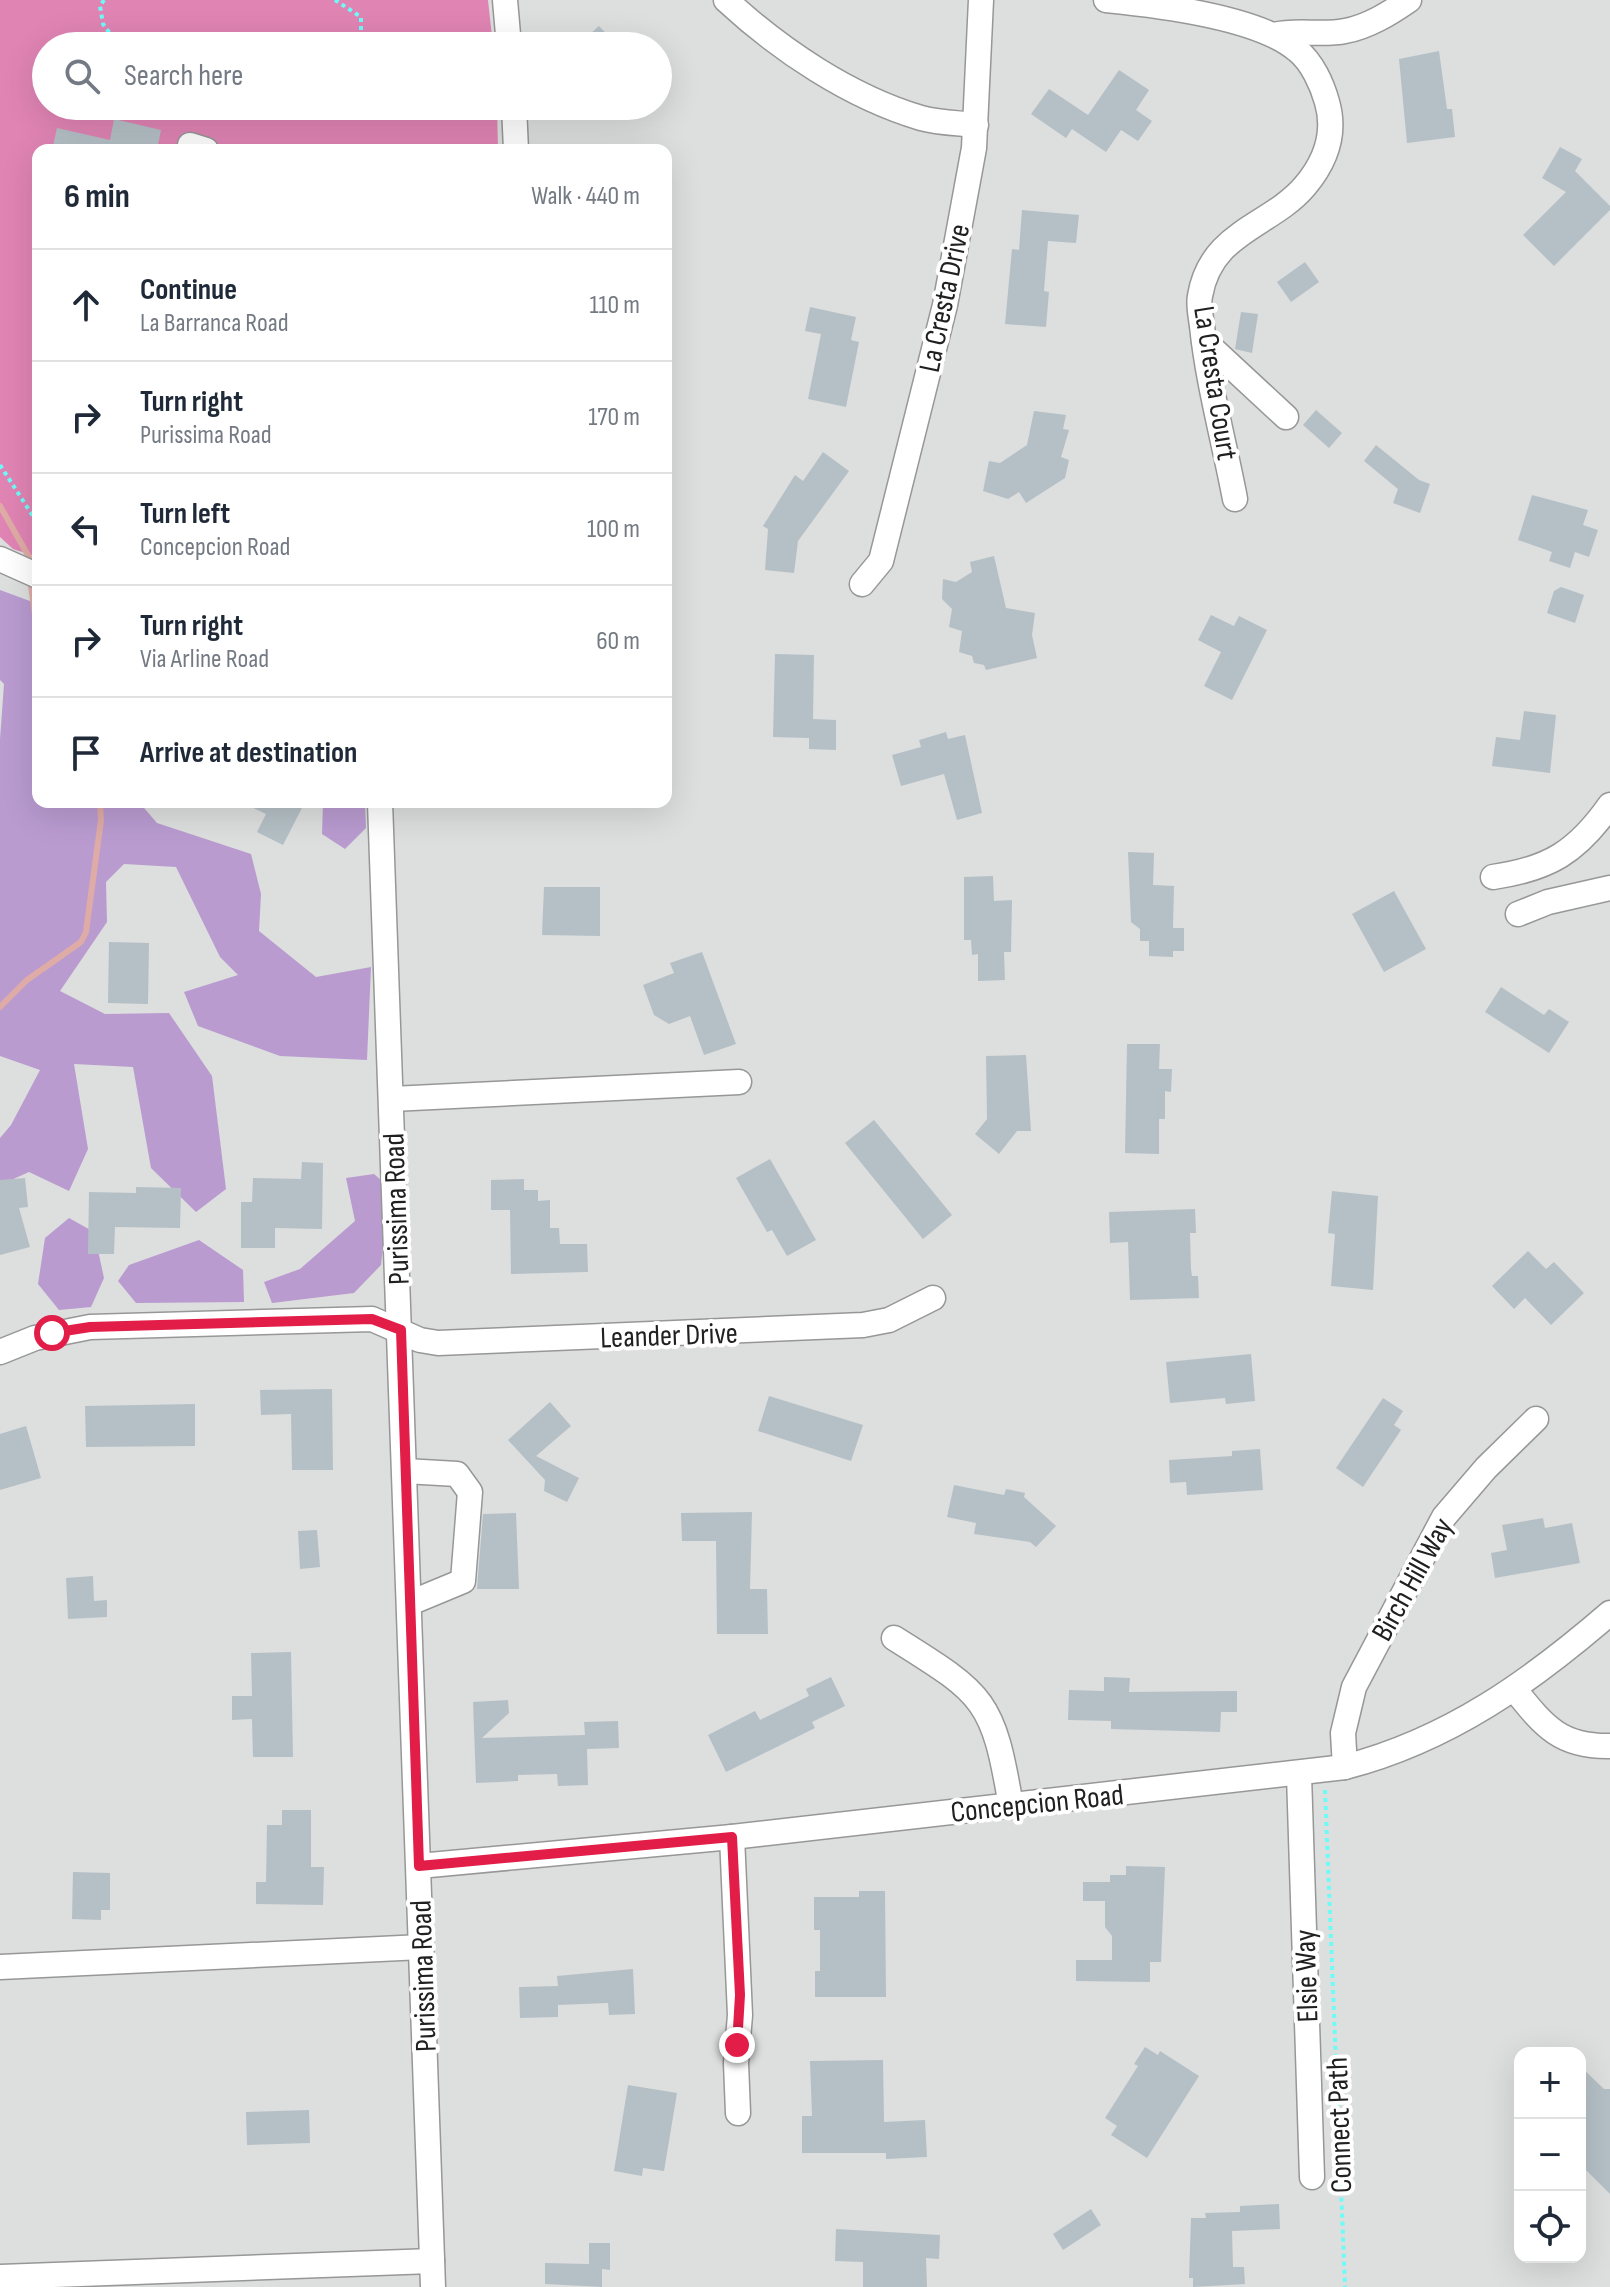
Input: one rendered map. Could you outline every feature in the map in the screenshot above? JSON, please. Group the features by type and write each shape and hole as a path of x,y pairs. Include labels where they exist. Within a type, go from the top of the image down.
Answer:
{"street":[{"path":"505,0 508,32"},
{"path":"726,0 809,63 872,101 924,119 976,125"},
{"name":"La Cresta Drive","path":"862,584 881,561 945,305 976,125 981,0"},
{"name":"La Cresta Court","path":"1106,0 1199,14 1274,35 1299,51 1320,80 1331,120 1324,157 1304,187 1242,230 1213,259 1200,297 1204,341 1235,499"},
{"path":"1274,35 1293,30 1345,31 1376,20 1409,0"},
{"path":"515,120 516,144"},
{"path":"1204,341 1286,417"},
{"path":"0,559 32,573"},
{"path":"1493,877 1525,872 1570,852 1610,805"},
{"name":"Purissima Road","path":"380,808 433,2287"},
{"path":"1518,914 1548,902 1610,888"},
{"path":"392,1099 739,1082"},
{"name":"Leander Drive","path":"0,1352 35,1338 90,1327 372,1319 420,1340 438,1343 821,1329 889,1320 933,1298"},
{"name":"Birch Hill Way","path":"1334,1769 1354,1687 1444,1517 1486,1468 1536,1419"},
{"path":"405,1471 457,1474 470,1492 463,1581 410,1603"},
{"name":"Concepcion Road","path":"419,1866 732,1837 1334,1769 1415,1746 1515,1690 1610,1613"},
{"path":"894,1638 961,1682 988,1713 997,1735 1011,1806"},
{"path":"1515,1690 1550,1732 1569,1741 1610,1746"},
{"name":"Elsie Way","path":"1299,1775 1312,2177"},
{"path":"732,1837 740,1995 738,2113"},
{"path":"0,1967 422,1947"},
{"path":"0,2277 432,2261"}],"path":[{"path":"104,0 100,6 103,24 109,32"},
{"path":"335,0 361,17 361,32"},
{"path":"0,465 32,515"},
{"name":"Connect Path","path":"1334,1769 1345,2287"}],"shaded area":[{"path":"0,0 1610,0 1610,2287 0,2287"},
{"path":"0,0 488,0 491,32 32,32 32,120 497,120 498,144 32,144 32,555 13,549 0,537"},
{"path":"0,590 32,602 32,808 144,808 157,823 251,854 261,894 259,931 316,977 371,967 367,1060 280,1056 198,1026 184,992 238,975 220,957 176,867 124,864 106,882 107,922 60,991 105,1014 169,1013 212,1076 226,1189 196,1212 151,1168 133,1067 74,1064 88,1149 69,1191 29,1172 0,1185 0,1138 11,1125 40,1070 0,1056 0,739 4,684 0,680"},
{"path":"323,808 365,808 366,828 345,849 322,834"},
{"path":"374,1174 389,1187 381,1265 354,1293 272,1303 264,1282 300,1269 355,1221 346,1178"},
{"path":"69,1218 94,1232 104,1278 91,1307 59,1310 38,1284 45,1238"},
{"path":"199,1240 243,1270 244,1302 136,1303 118,1281 129,1265"}],"building":[{"path":"1439,51 1447,109 1452,109 1455,137 1407,143 1399,59"},
{"path":"1119,70 1149,90 1136,110 1152,121 1138,141 1121,130 1106,152 1072,129 1066,138 1031,114 1049,89 1088,115"},
{"path":"114,120 161,130 158,144 53,144 57,128 110,140"},
{"path":"1560,147 1582,159 1575,171 1610,206 1610,210 1554,266 1523,235 1566,192 1542,178"},
{"path":"1022,210 1079,215 1076,243 1048,241 1044,291 1049,292 1046,327 1005,324 1012,249 1019,250"},
{"path":"1305,262 1319,282 1291,302 1277,282"},
{"path":"810,307 856,317 851,340 859,342 846,407 808,399 821,334 805,331"},
{"path":"1241,312 1258,314 1252,353 1235,349"},
{"path":"1316,410 1342,433 1329,448 1303,425"},
{"path":"1034,411 1066,415 1063,429 1069,430 1061,457 1069,460 1065,478 1026,503 1019,492 1008,499 983,491 989,461 1000,463 1027,445"},
{"path":"1376,445 1419,480 1430,484 1420,513 1393,503 1398,489 1364,461"},
{"path":"823,452 849,471 798,541 794,573 765,570 768,529 763,526 795,475 803,481"},
{"path":"1532,495 1588,510 1583,525 1598,530 1589,557 1575,552 1570,568 1549,561 1552,552 1518,540"},
{"path":"994,556 1006,608 1035,613 1032,635 1037,658 986,670 984,665 974,663 972,656 959,652 962,631 949,627 952,609 942,599 943,579 956,582 972,572 970,562"},
{"path":"1561,587 1584,595 1575,623 1547,613 1554,591"},
{"path":"1211,615 1234,626 1239,616 1267,630 1232,700 1204,686 1221,652 1198,640"},
{"path":"775,654 814,655 813,719 836,720 836,750 809,749 809,738 773,737"},
{"path":"1524,711 1556,715 1550,773 1492,766 1496,737 1520,740"},
{"path":"946,732 948,739 965,735 982,813 957,820 944,774 901,786 892,755 921,747 919,740"},
{"path":"254,808 302,808 283,845 257,832 266,814"},
{"path":"1128,852 1154,853 1153,885 1174,886 1173,928 1184,928 1184,951 1173,951 1173,957 1149,956 1149,941 1140,941 1140,929 1131,922"},
{"path":"993,876 994,901 1012,900 1011,952 1004,952 1005,980 978,981 978,954 972,955 971,940 964,940 964,877"},
{"path":"544,887 600,887 600,936 542,935"},
{"path":"1394,891 1426,949 1384,972 1352,914"},
{"path":"109,942 149,943 148,1004 108,1003"},
{"path":"702,952 736,1044 704,1055 690,1016 669,1024 654,1015 643,985 674,973 670,963"},
{"path":"1501,987 1544,1015 1549,1009 1569,1022 1549,1053 1485,1012"},
{"path":"1127,1044 1160,1044 1159,1069 1172,1069 1171,1092 1165,1091 1165,1119 1159,1119 1159,1154 1125,1153"},
{"path":"1026,1055 1031,1131 1017,1131 999,1154 975,1134 987,1119 986,1056"},
{"path":"874,1120 952,1215 923,1239 845,1143"},
{"path":"770,1159 816,1240 787,1256 772,1230 767,1232 736,1178"},
{"path":"302,1162 323,1163 322,1229 275,1228 275,1248 241,1248 241,1202 252,1202 253,1178 301,1179"},
{"path":"25,1178 28,1207 19,1208 30,1247 0,1255 0,1180"},
{"path":"524,1179 524,1190 538,1190 538,1201 550,1200 550,1228 559,1228 560,1244 587,1244 588,1272 511,1274 510,1210 491,1210 491,1180"},
{"path":"136,1187 181,1188 180,1228 115,1227 114,1254 88,1254 89,1192 136,1193"},
{"path":"1332,1191 1378,1196 1373,1290 1331,1286 1335,1234 1328,1233"},
{"path":"1195,1209 1196,1233 1190,1233 1191,1269 1192,1276 1198,1276 1199,1298 1130,1300 1128,1242 1110,1243 1109,1212"},
{"path":"1528,1251 1546,1269 1554,1262 1584,1293 1551,1325 1525,1298 1514,1309 1492,1286"},
{"path":"1251,1354 1255,1401 1226,1404 1225,1398 1170,1403 1166,1362"},
{"path":"332,1389 333,1470 292,1470 291,1414 261,1415 260,1390"},
{"path":"769,1396 863,1425 851,1461 758,1431"},
{"path":"1383,1398 1403,1411 1394,1425 1401,1430 1363,1487 1336,1468"},
{"path":"550,1402 571,1426 536,1456 579,1478 567,1502 544,1491 545,1480 508,1440"},
{"path":"195,1404 195,1446 86,1447 85,1406"},
{"path":"26,1426 41,1478 0,1490 0,1434"},
{"path":"1260,1449 1263,1490 1187,1495 1186,1482 1170,1483 1169,1460 1232,1456 1232,1451"},
{"path":"954,1485 1004,1495 1006,1489 1025,1493 1024,1497 1056,1526 1036,1547 1030,1542 974,1534 976,1523 947,1517"},
{"path":"752,1512 750,1589 767,1589 768,1634 717,1634 716,1541 682,1541 681,1513"},
{"path":"516,1513 519,1589 477,1589 483,1514"},
{"path":"1543,1518 1545,1528 1572,1523 1580,1563 1495,1578 1491,1553 1507,1550 1502,1525"},
{"path":"317,1530 320,1567 300,1569 298,1531"},
{"path":"93,1576 94,1601 107,1600 107,1617 68,1619 66,1578"},
{"path":"291,1652 293,1757 253,1757 252,1719 232,1720 232,1696 252,1696 251,1653"},
{"path":"831,1677 845,1706 812,1722 815,1728 726,1772 708,1735 755,1711 760,1720 809,1696 806,1689"},
{"path":"1104,1677 1130,1678 1129,1692 1237,1691 1237,1712 1221,1712 1220,1732 1111,1729 1111,1721 1068,1720 1069,1690 1104,1691"},
{"path":"508,1700 509,1713 482,1738 585,1735 584,1722 618,1721 619,1748 587,1749 588,1785 558,1786 557,1774 518,1775 518,1781 476,1783 473,1702"},
{"path":"282,1810 311,1810 311,1867 324,1867 323,1905 256,1904 256,1882 266,1882 267,1825 282,1825"},
{"path":"1126,1866 1165,1867 1161,1962 1150,1962 1150,1982 1076,1981 1076,1960 1112,1960 1112,1936 1105,1927 1105,1901 1083,1901 1083,1882 1110,1882 1110,1875 1126,1875"},
{"path":"73,1872 110,1873 110,1910 101,1910 101,1920 72,1919"},
{"path":"859,1891 885,1891 886,1997 815,1997 815,1971 820,1971 820,1930 814,1930 814,1897 859,1897"},
{"path":"633,1969 635,2014 609,2015 608,2003 558,2005 558,2017 520,2018 519,1987 558,1986 557,1976"},
{"path":"1145,2047 1158,2055 1160,2051 1199,2076 1147,2158 1111,2135 1117,2126 1105,2118 1138,2066 1134,2064"},
{"path":"883,2060 884,2122 925,2120 927,2157 886,2159 886,2153 802,2153 802,2116 812,2116 810,2061"},
{"path":"1586,2072 1604,2089 1610,2089 1610,2194 1586,2170"},
{"path":"628,2085 677,2093 664,2171 643,2168 642,2176 614,2171"},
{"path":"309,2110 310,2143 247,2145 246,2112"},
{"path":"1279,2204 1280,2229 1232,2231 1233,2267 1244,2267 1245,2284 1193,2287 1193,2278 1189,2278 1191,2218 1206,2218 1205,2213 1240,2212 1240,2206"},
{"path":"1091,2209 1101,2225 1063,2250 1053,2234"},
{"path":"836,2229 940,2235 939,2259 926,2258 927,2287 863,2287 863,2262 835,2261"},
{"path":"589,2243 610,2243 610,2270 602,2269 602,2287 545,2284 545,2263 589,2264"}],"waterway":[{"path":"0,506 29,557 29,566"},
{"path":"30,578 32,593"},
{"path":"0,1007 27,980 81,942 86,932 100,808"}],"route":[{"path":"52,1333 90,1327 372,1319 401,1330 419,1866 732,1837 740,1995 737,2045"}]}
